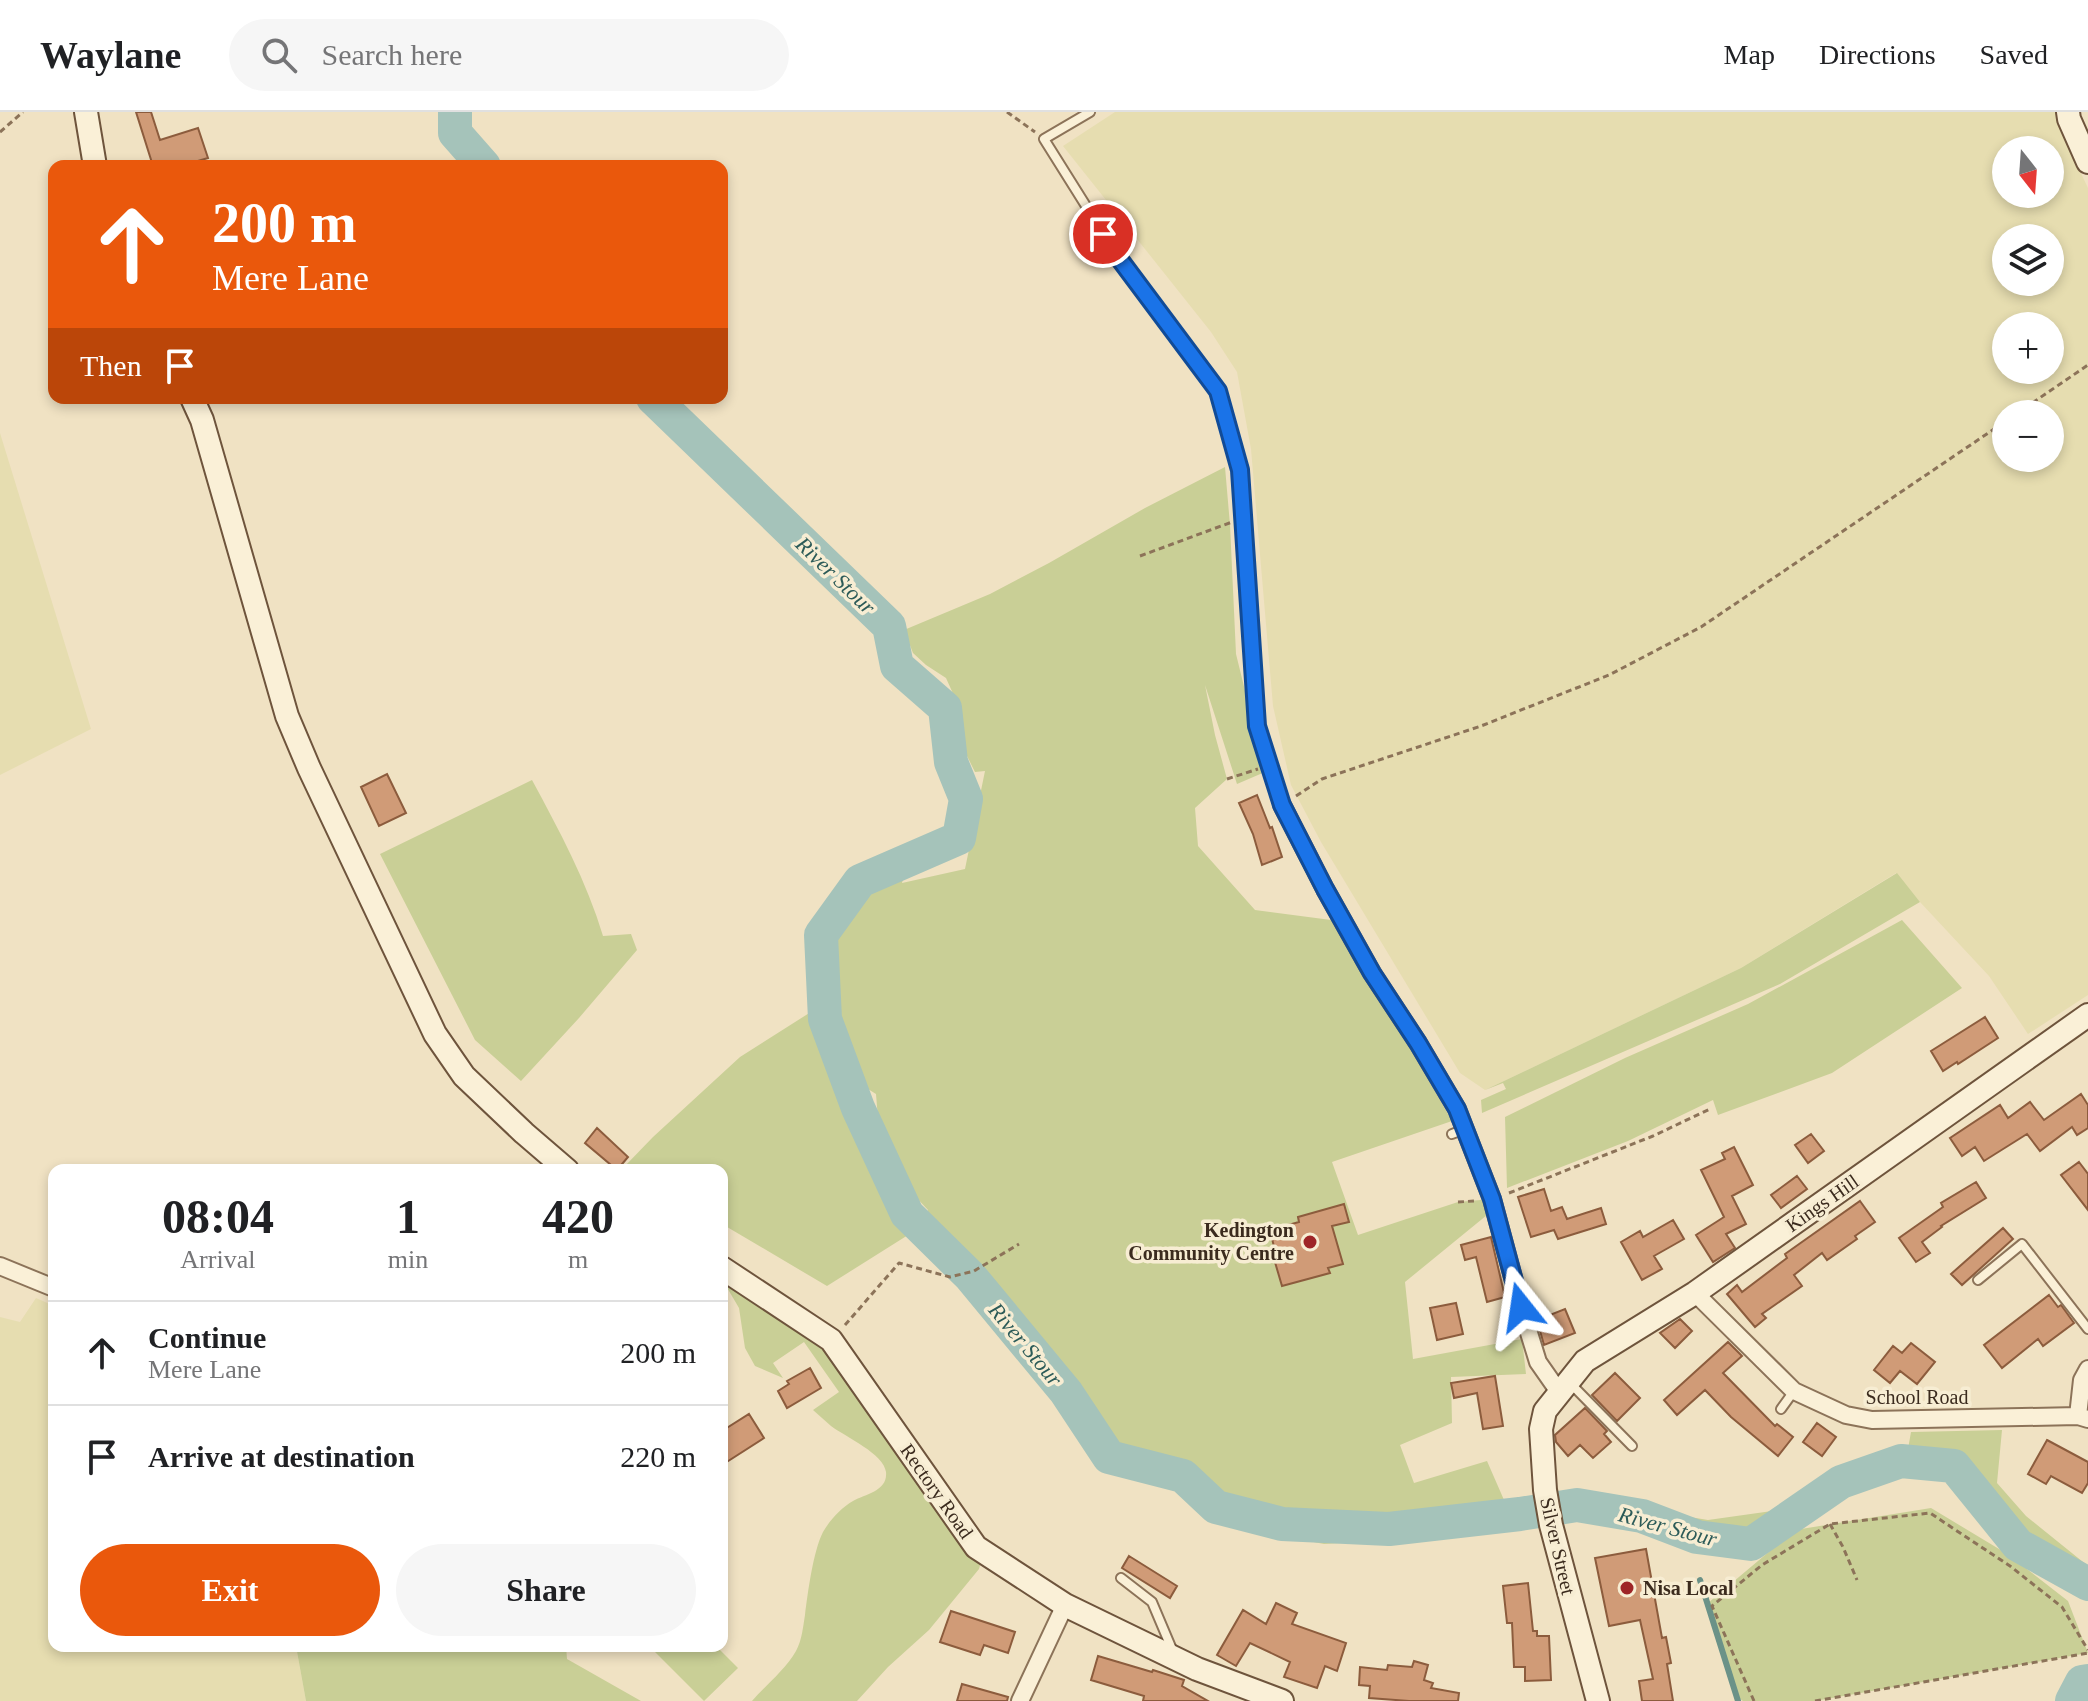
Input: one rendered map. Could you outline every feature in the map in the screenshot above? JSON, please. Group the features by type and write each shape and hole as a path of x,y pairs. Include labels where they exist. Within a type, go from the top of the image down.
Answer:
{"street":[{"path":"86,112 94,160"},
{"path":"2068,112 2088,162"},
{"path":"195,404 202,420 287,716 435,1034 464,1076 560,1164"},
{"path":"1282,805 1372,973 1457,1109 1458,1131 1492,1199 1538,1362 1564,1386"},
{"name":"Kings Hill","path":"1564,1386 1585,1361 1695,1293 2088,1015"},
{"path":"0,1266 48,1286"},
{"name":"Rectory Road","path":"728,1272 831,1340 976,1547 1065,1605 1210,1674 1282,1701"},
{"name":"School Road","path":"1695,1293 1794,1391 1846,1415 1872,1420 2083,1418"},
{"path":"2083,1418 2082,1380 2088,1369"},
{"name":"Silver Street","path":"1564,1386 1545,1411 1541,1429 1545,1490 1551,1525 1598,1701"},
{"path":"1020,1701 1065,1605"}],"lane":[{"path":"1090,112 1044,139 1118,257 1218,391 1240,470 1257,726 1282,805"},
{"path":"1978,1280 2022,1244 2088,1329"},
{"path":"1564,1386 1632,1446"},
{"path":"1781,1409 1794,1391"},
{"path":"1121,1578 1152,1602 1176,1658"}],"path":[{"path":"0,132 23,112"},
{"path":"1007,112 1044,139"},
{"path":"2037,400 2088,365"},
{"path":"1282,805 1322,779 1495,721 1609,675 1701,627 1992,430"},
{"path":"1140,556 1243,518"},
{"path":"1227,779 1270,766"},
{"path":"1492,1199 1639,1142 1710,1109"},
{"path":"831,1340 899,1263 950,1277 974,1271 1019,1244"},
{"path":"1754,1701 1712,1606 1762,1565 1830,1524 1930,1513 2010,1566 2062,1607 2088,1651 1815,1701"},
{"path":"1830,1524 1857,1580"}],"shaded area":[{"path":"1115,112 2059,112 2088,188 2088,995 2028,1034 1989,976 1896,873 1741,968 1485,1090 1460,1073 1321,842 1291,785 1273,706 1251,449 1237,372 1211,332 1063,146"},
{"path":"0,433 91,729 0,775"},
{"path":"36,1298 48,1303 48,1652 297,1652 306,1701 0,1701 0,1317 20,1322"}],"green space":[{"path":"1225,467 1236,654 1265,772 1237,784 1205,685 1227,779 1195,808 1198,846 1255,910 1331,920 1381,996 1452,1121 1332,1162 1358,1235 1458,1202 1492,1199 1487,1215 1405,1282 1413,1359 1522,1339 1526,1374 1451,1377 1452,1423 1400,1445 1414,1483 1487,1461 1504,1500 1537,1496 1542,1522 1522,1520 1392,1540 1324,1544 1263,1532 1210,1507 1177,1484 1113,1465 1095,1450 1056,1392 916,1230 827,1286 728,1228 728,1164 627,1164 740,1057 814,1010 818,1032 885,1183 892,1194 909,1207 916,1228 928,1210 901,1181 878,1119 876,1094 860,1084 844,1048 839,1011 832,1008 825,977 827,952 835,925 848,900 865,881 904,859 902,883 965,869 985,771 975,772 958,738 954,718 955,698 946,678 913,653 904,630 990,594"},
{"path":"532,780 581,876 603,936 631,934 637,950 521,1081 475,1040 380,854"},
{"path":"1897,873 1920,902 1780,984 1482,1113 1481,1100 1506,1089 1503,1083 1485,1090 1741,968"},
{"path":"1902,920 1962,988 1832,1073 1718,1115 1713,1100 1628,1141 1507,1188 1505,1117 1625,1058 1748,1004"},
{"path":"728,1282 813,1328 982,1558 979,1569 929,1630 888,1667 857,1701 752,1701 792,1658 798,1647 814,1561 823,1532 844,1507 880,1488 886,1472 872,1452 831,1426 813,1410 839,1392 804,1342 773,1363 783,1378 755,1366 745,1348 739,1308 728,1289"},
{"path":"2002,1430 1997,1483 2026,1516 2088,1566 2088,1590 2013,1549 1953,1481 1923,1471 1892,1473 1846,1489 1780,1538 1751,1552 1715,1556 1685,1539 1655,1528 1561,1518 1555,1498 1593,1501 1708,1520 1772,1511 1826,1477 1908,1449 1911,1432"},
{"path":"1931,1508 2009,1555 2068,1601 2088,1653 1815,1701 1743,1701 1736,1696 1708,1603 1795,1530"},
{"path":"297,1652 566,1652 567,1659 641,1701 306,1701"},
{"path":"655,1652 722,1652 738,1668 704,1701"}],"building":[{"path":"136,112 151,112 160,140 198,128 208,158 201,160 151,160"},
{"path":"387,774 406,813 379,826 361,787"},
{"path":"1257,795 1282,857 1262,865 1239,803"},
{"path":"1985,1017 1998,1038 1943,1071 1931,1051"},
{"path":"2081,1094 2088,1105 2088,1128 2077,1135 2072,1127 2040,1151 2027,1134 1984,1161 1975,1147 1962,1156 1950,1138 2000,1105 2008,1118 2030,1102 2044,1120"},
{"path":"597,1128 628,1157 622,1164 610,1164 585,1143"},
{"path":"1811,1134 1824,1151 1808,1163 1795,1145"},
{"path":"1734,1147 1753,1185 1732,1196 1746,1224 1726,1234 1735,1248 1713,1262 1696,1235 1724,1217 1701,1170 1725,1159 1722,1153"},
{"path":"2079,1162 2088,1174 2088,1210 2061,1175"},
{"path":"1797,1176 1807,1189 1781,1208 1771,1195"},
{"path":"1976,1182 1986,1198 1941,1226 1922,1242 1930,1253 1916,1262 1899,1238 1943,1207 1941,1203"},
{"path":"1544,1189 1551,1211 1562,1207 1567,1219 1601,1208 1606,1224 1558,1239 1554,1230 1531,1237 1518,1197"},
{"path":"1860,1201 1875,1222 1827,1260 1822,1253 1794,1275 1802,1286 1762,1314 1766,1318 1755,1327 1727,1294 1737,1285 1742,1292 1787,1258 1785,1254"},
{"name":"Kedington Community Centre","path":"1344,1204 1349,1222 1332,1226 1343,1264 1328,1268 1330,1273 1282,1286 1272,1252 1275,1251 1270,1230 1299,1222 1298,1217"},
{"path":"1673,1220 1684,1239 1654,1256 1662,1269 1642,1280 1621,1242 1640,1231 1643,1237"},
{"path":"2003,1228 2013,1239 1962,1285 1951,1274"},
{"path":"1491,1237 1505,1297 1487,1302 1476,1257 1465,1260 1461,1245"},
{"path":"2049,1295 2074,1323 2043,1346 2038,1339 2002,1368 1984,1345"},
{"path":"1456,1303 1463,1334 1437,1340 1430,1308"},
{"path":"1565,1309 1575,1333 1544,1345 1537,1320"},
{"path":"1680,1319 1692,1331 1675,1348 1660,1333"},
{"path":"1728,1342 1742,1356 1723,1373 1775,1426 1777,1424 1793,1437 1778,1456 1731,1417 1705,1390 1677,1415 1664,1400"},
{"path":"1911,1343 1935,1362 1917,1384 1900,1371 1890,1383 1874,1370 1893,1346 1902,1353"},
{"path":"810,1368 821,1388 787,1408 778,1391 789,1384 787,1381"},
{"path":"1615,1373 1640,1398 1617,1421 1592,1395"},
{"path":"1495,1376 1503,1426 1483,1429 1477,1393 1454,1398 1451,1383"},
{"path":"1585,1408 1607,1431 1604,1434 1611,1442 1593,1458 1580,1445 1568,1456 1556,1442 1555,1435"},
{"path":"749,1414 764,1438 728,1461 728,1427"},
{"path":"1817,1423 1836,1437 1822,1456 1803,1442"},
{"path":"2047,1440 2088,1462 2088,1483 2082,1493 2051,1476 2046,1484 2028,1474"},
{"name":"Nisa Local","path":"1646,1549 1662,1638 1666,1637 1671,1663 1667,1664 1673,1701 1642,1701 1639,1681 1653,1679 1640,1620 1609,1626 1595,1558"},
{"path":"1129,1556 1177,1586 1170,1598 1122,1568"},
{"path":"1528,1583 1533,1631 1537,1631 1537,1636 1549,1636 1551,1680 1525,1681 1525,1667 1514,1667 1512,1623 1507,1623 1503,1586"},
{"path":"1276,1603 1297,1613 1292,1624 1346,1643 1337,1671 1325,1666 1317,1688 1284,1677 1290,1662 1250,1643 1236,1666 1217,1655 1243,1610 1266,1624"},
{"path":"951,1611 1015,1632 1008,1653 984,1645 980,1655 940,1642"},
{"path":"1098,1656 1184,1680 1182,1686 1208,1701 1143,1701 1144,1696 1091,1680"},
{"path":"1414,1661 1428,1665 1424,1680 1433,1683 1431,1688 1459,1693 1458,1701 1369,1698 1370,1686 1359,1685 1360,1667 1387,1670 1388,1665 1412,1667"},
{"path":"962,1684 1008,1697 1007,1701 957,1701"}],"waterway":[{"name":"River Stour","path":"455,112 455,133 479,160"},
{"name":"River Stour","path":"659,404 889,626 897,666 945,708 951,762 966,799 959,838 860,881 821,935 825,1019 858,1108 907,1214 970,1276 1066,1392 1109,1457 1183,1476 1216,1507 1282,1524 1389,1529 1577,1505 1642,1516 1697,1537 1751,1544 1841,1482 1901,1461 1954,1466 2018,1545 2088,1584"},
{"path":"1700,1580 1738,1701"},
{"name":"River Stour","path":"2072,1701 2082,1682 2088,1681"}],"place":[{"name":"Kedington Community Centre","path":"1310,1242"},
{"name":"Nisa Local","path":"1627,1588"}],"route":[{"path":"1103,234 1218,391 1240,470 1257,726 1282,805 1372,973 1457,1109 1492,1199 1521,1307"}]}
